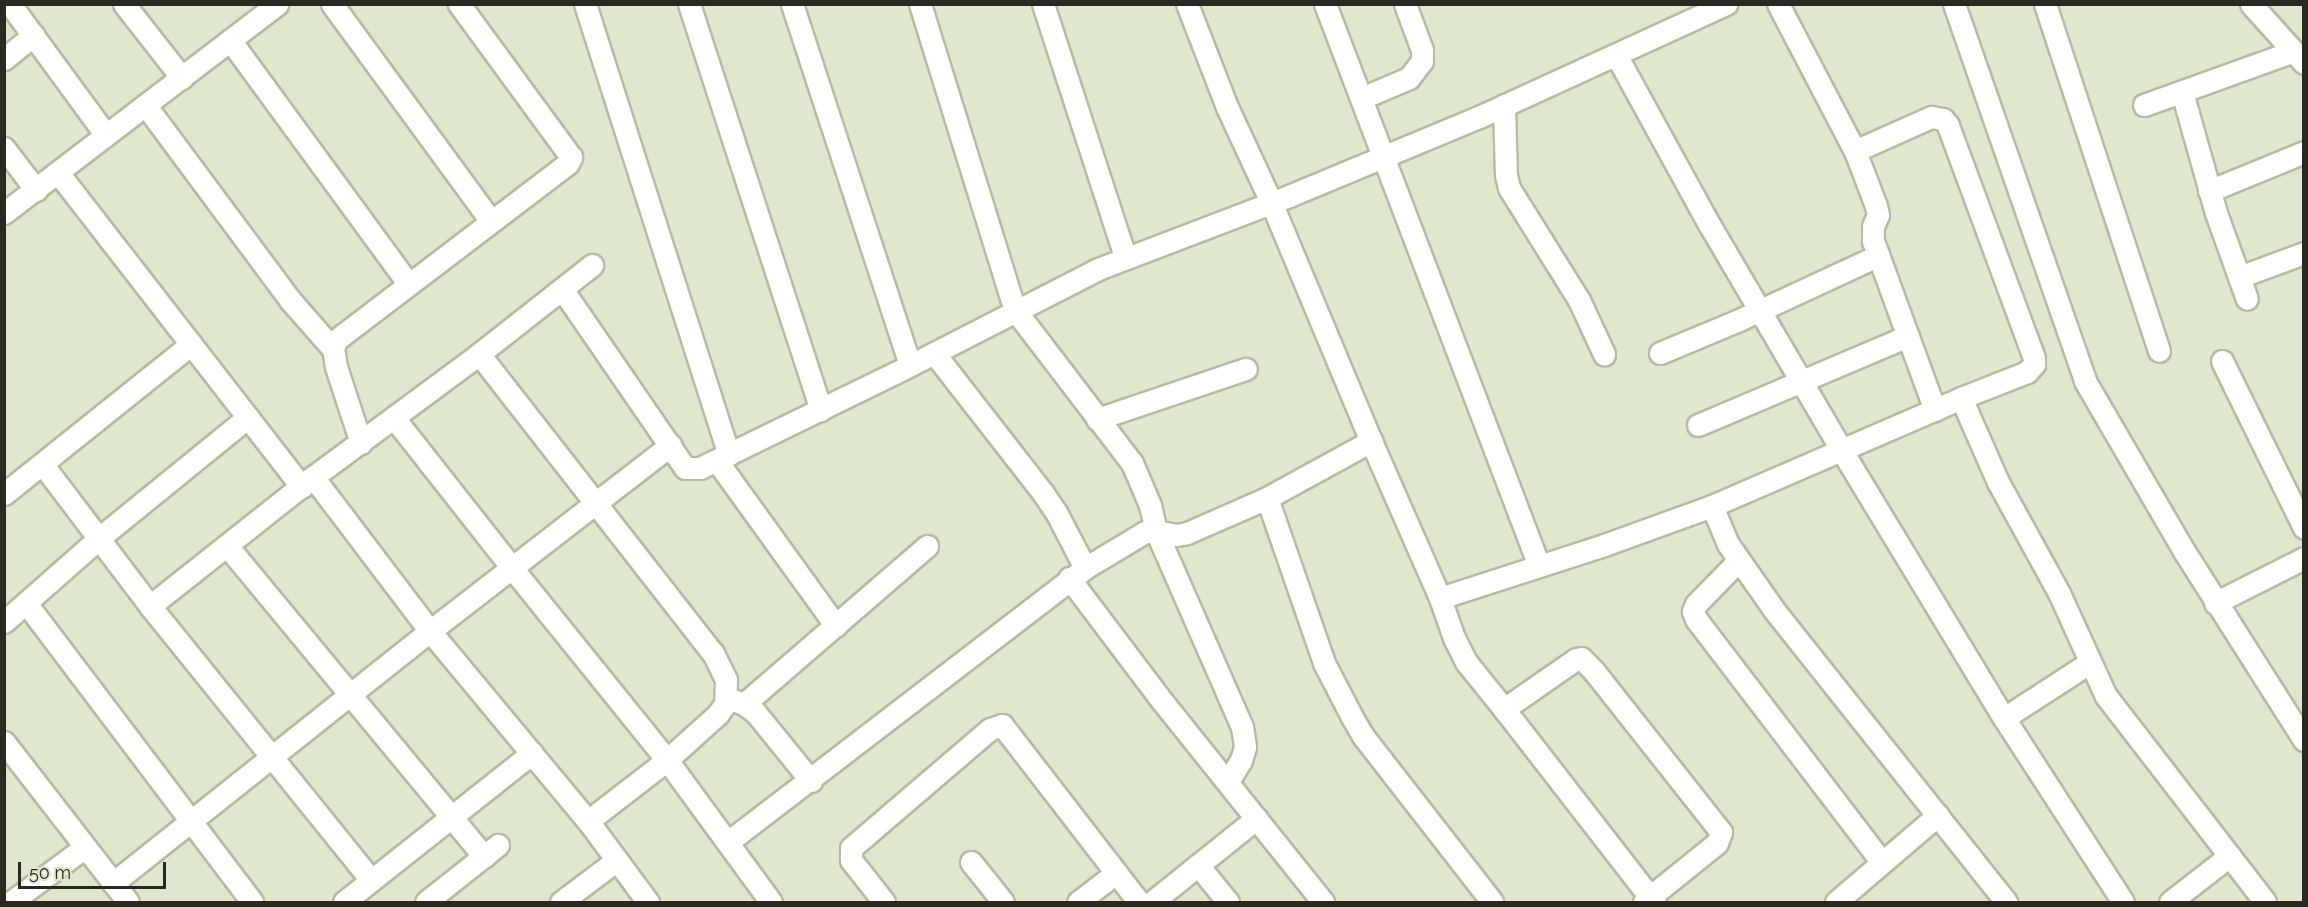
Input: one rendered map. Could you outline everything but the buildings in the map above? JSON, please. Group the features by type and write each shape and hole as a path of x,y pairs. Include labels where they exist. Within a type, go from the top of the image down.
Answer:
{"street":[{"path":"10,4 106,135"},
{"path":"124,4 182,78"},
{"path":"332,4 491,221"},
{"path":"361,443 336,367 333,349 336,340 568,163 571,156 459,4"},
{"path":"585,4 723,458 836,626"},
{"path":"689,4 821,410"},
{"path":"792,4 910,365"},
{"path":"920,4 1015,310 1132,463 1150,505 1156,531 1245,737 1241,760 1228,782"},
{"path":"1043,4 1125,257"},
{"path":"1187,4 1227,107 1271,202 1371,441 1440,598 1461,653 1650,901 1717,843 1721,831 1719,825 1581,658 1576,659 1504,709"},
{"path":"1325,4 1385,156 1539,566"},
{"path":"1362,98 1410,78 1422,62 1422,50 1405,4"},
{"path":"561,289 685,468 689,470 700,468 821,410 1015,310 1125,257 1385,156 1616,55 1696,11 1726,4"},
{"path":"1778,4 1854,151 1876,206 1878,215 1872,233 1935,410"},
{"path":"1954,4 2085,381 2216,603 2297,716 2304,740"},
{"path":"2045,4 2159,351"},
{"path":"2144,105 2299,57 2253,5"},
{"path":"4,213 59,174 230,40 268,7"},
{"path":"4,59 34,35"},
{"path":"230,40 408,283"},
{"path":"1616,55 1759,310 1842,451 2004,718 2123,903"},
{"path":"2182,92 2209,191 2247,299"},
{"path":"1504,105 1506,175 1509,188 1579,300 1604,354"},
{"path":"146,106 290,300 333,349"},
{"path":"1440,598 1712,506 1961,398 2027,372 2034,364 2034,358 1952,132 1943,119 1931,117 1854,151"},
{"path":"4,148 36,190"},
{"path":"2209,191 2304,152"},
{"path":"59,174 248,417 307,482 588,821 648,903"},
{"path":"2240,277 2304,253"},
{"path":"1660,353 1879,255"},
{"path":"150,606 228,547 307,482 479,354 592,265"},
{"path":"1698,425 1908,336"},
{"path":"4,494 191,344"},
{"path":"934,353 1050,502 1077,573 1162,701 1323,903"},
{"path":"479,354 598,503 713,653 735,701 763,721 811,781"},
{"path":"2223,361 2304,528"},
{"path":"1097,419 1246,369"},
{"path":"1961,398 1998,482 2068,611 2089,663 2119,715 2265,903"},
{"path":"4,622 98,539 248,417"},
{"path":"394,417 667,760 771,903"},
{"path":"728,842 811,781 1077,573 1134,538 1156,531 1177,536 1187,533 1267,498 1371,441"},
{"path":"113,883 190,820 671,445"},
{"path":"43,465 150,606 371,880"},
{"path":"1267,498 1324,663 1352,717 1363,736 1492,903"},
{"path":"1712,506 1728,544 1774,610 2006,903"},
{"path":"588,821 667,760 718,714 836,626 927,546"},
{"path":"228,547 352,694 450,817 491,851 426,903"},
{"path":"2216,603 2304,558"},
{"path":"1739,560 1696,604 1694,611 1696,619 1882,862"},
{"path":"26,603 252,903"},
{"path":"2004,718 2089,663"},
{"path":"884,903 851,860 851,848 995,726 1002,725 1139,903"},
{"path":"4,742 128,903"},
{"path":"344,903 532,753"},
{"path":"1836,903 1938,815"},
{"path":"1152,903 1257,818"},
{"path":"11,903 85,848"},
{"path":"2170,903 2229,856"},
{"path":"561,903 617,860"},
{"path":"971,862 1003,903"},
{"path":"1198,865 1228,903"},
{"path":"1078,903 1116,873"}]}
